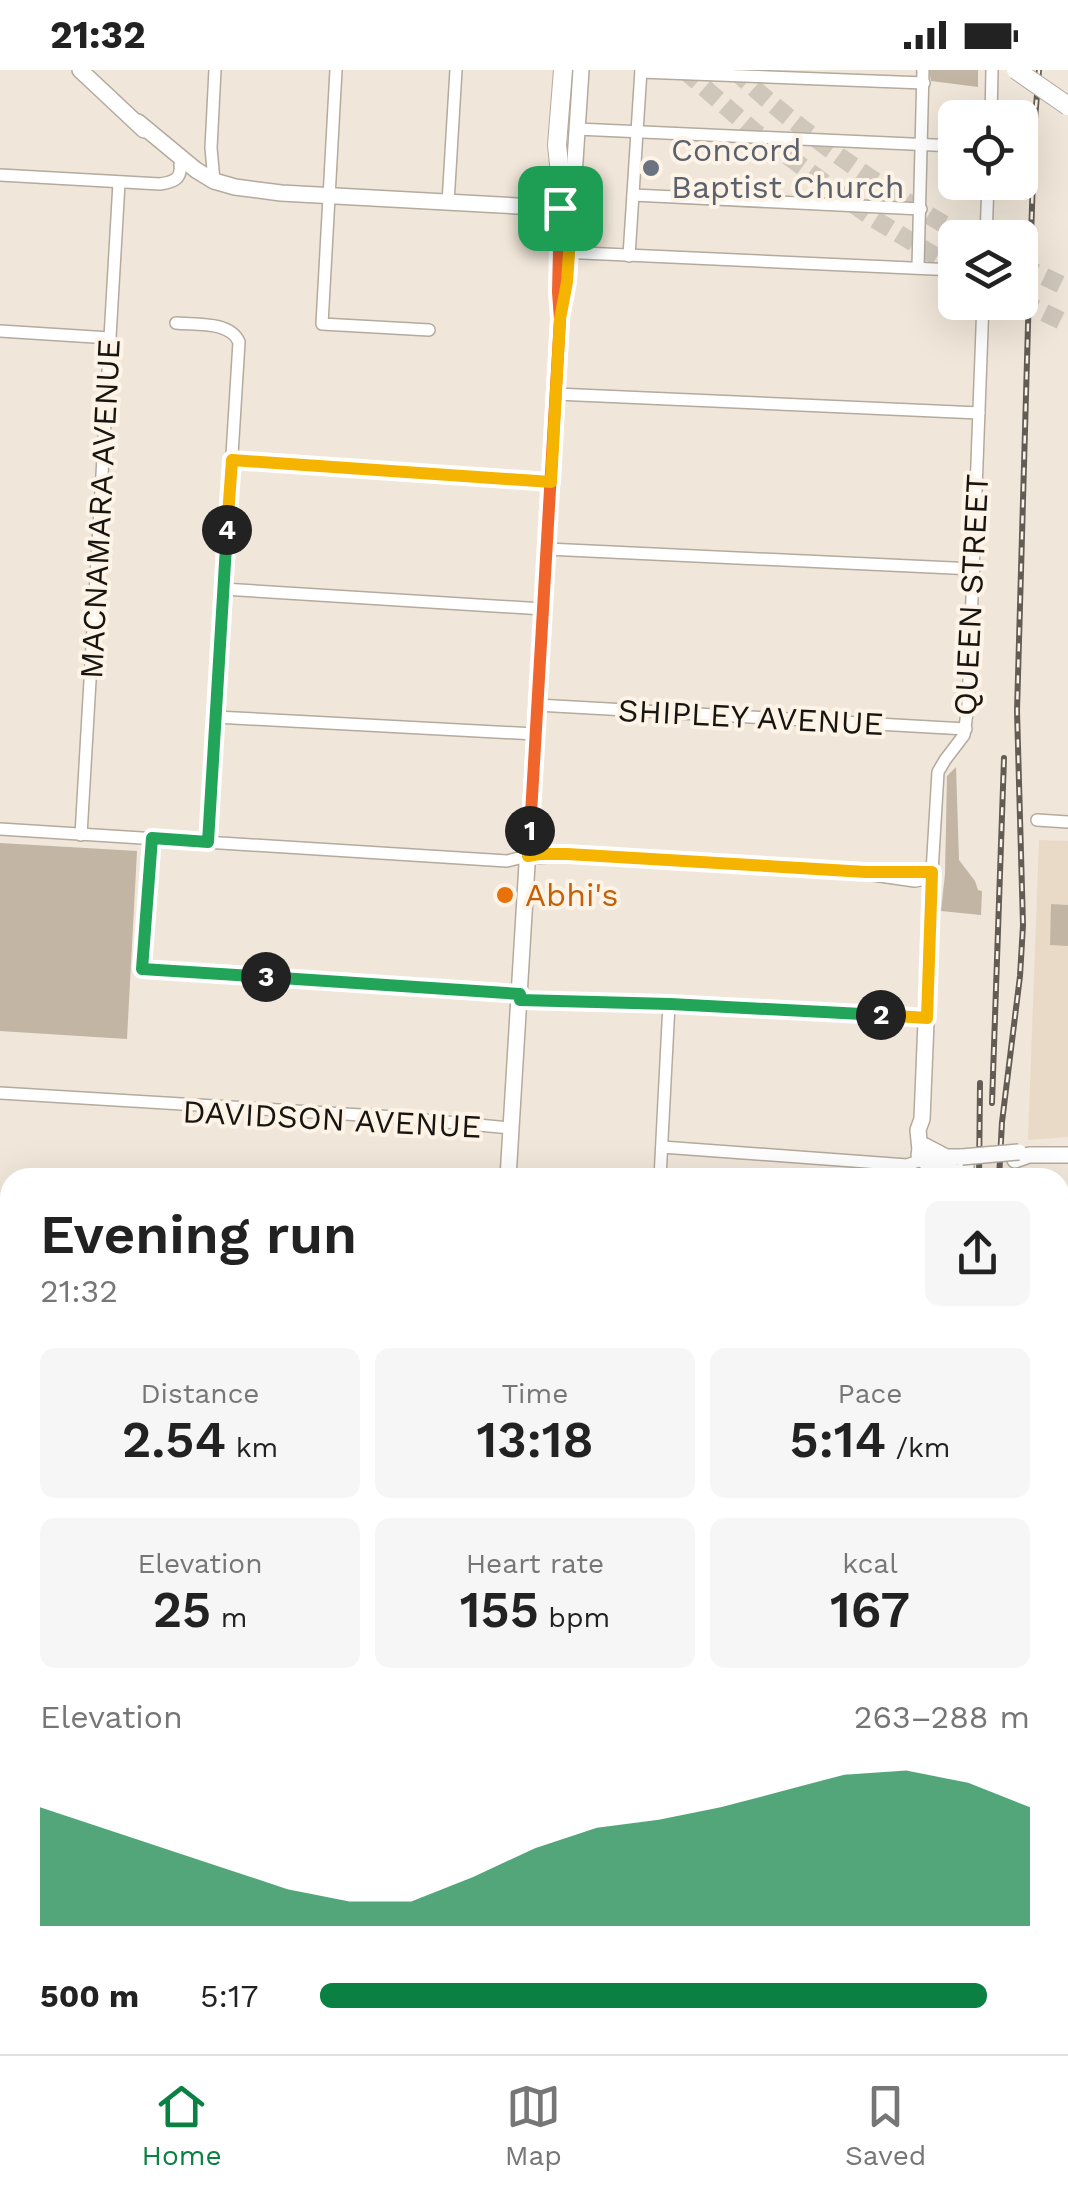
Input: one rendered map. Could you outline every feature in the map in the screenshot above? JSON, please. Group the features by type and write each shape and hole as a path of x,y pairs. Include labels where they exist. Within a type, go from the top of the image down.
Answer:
{"highway":[{"path":"561,184 556,145 566,70"},
{"path":"1016,70 1068,106"},
{"path":"1036,70 1068,92"}],"main road":[{"path":"80,70 200,181 226,191 281,192"},
{"path":"509,1168 566,209 585,129 581,70"},
{"path":"184,164 214,181 281,192 566,209"},
{"path":"561,184 566,209"},
{"path":"528,856 567,854 866,872 928,880"},
{"name":"QUEEN STREET","path":"923,1153 918,1130 922,1119 927,1018 928,880"},
{"path":"969,1168 1021,1155 1065,1152"},
{"path":"923,1153 946,1157 959,1168"}],"street":[{"path":"214,181 211,148 215,70"},
{"path":"336,70 322,324 429,330"},
{"path":"448,202 456,70"},
{"path":"991,100 992,70"},
{"path":"629,256 641,71 924,76 918,267"},
{"path":"585,129 938,145"},
{"path":"0,175 160,184 177,178 184,164 201,164 211,148"},
{"name":"MACNAMARA AVENUE","path":"81,835 119,182"},
{"path":"632,194 921,208"},
{"path":"564,253 938,269"},
{"name":"QUEEN STREET","path":"928,880 938,772 966,730 982,320"},
{"path":"176,323 227,328 237,335 239,342 208,842"},
{"path":"0,331 110,338"},
{"path":"556,394 979,413"},
{"path":"232,460 551,482"},
{"path":"547,549 974,569"},
{"path":"223,589 543,609"},
{"name":"SHIPLEY AVENUE","path":"537,705 966,730"},
{"path":"216,717 535,734"},
{"path":"1038,820 1068,822"},
{"path":"0,830 507,861 528,856"},
{"path":"152,838 142,969 520,997 927,1018"},
{"path":"661,1168 670,1004"},
{"name":"DAVIDSON AVENUE","path":"0,1096 511,1128"},
{"path":"662,1146 907,1166 923,1153"}],"shaded area":[{"path":"929,70 978,70 978,87 931,81"},
{"path":"956,767 959,860 982,891 981,915 941,911 947,776"},
{"path":"1039,840 1068,841 1068,1137 1028,1140"},
{"path":"0,843 137,851 127,1039 0,1031"},
{"path":"1051,904 1068,905 1068,946 1050,945"}],"tunnel":[{"path":"684,70 755,132 871,217 938,258"},
{"path":"734,70 846,161 938,220"},
{"path":"1038,274 1068,288"},
{"path":"1038,310 1068,324"}],"railway":[{"path":"1000,1168 1023,925 1017,711 1039,70"},
{"path":"992,1103 1004,758"},
{"path":"979,1168 980,1083"}],"place":[{"name":"Concord Baptist Church","path":"651,168"},
{"name":"Abhi's","path":"505,895"}],"route":[{"path":"560,208 560,319 556,394 528,856 567,854 866,872 932,872 927,1018 520,1000 520,994 142,969 152,838 208,842 232,460 551,482 560,319 572,209 560,208"}]}
